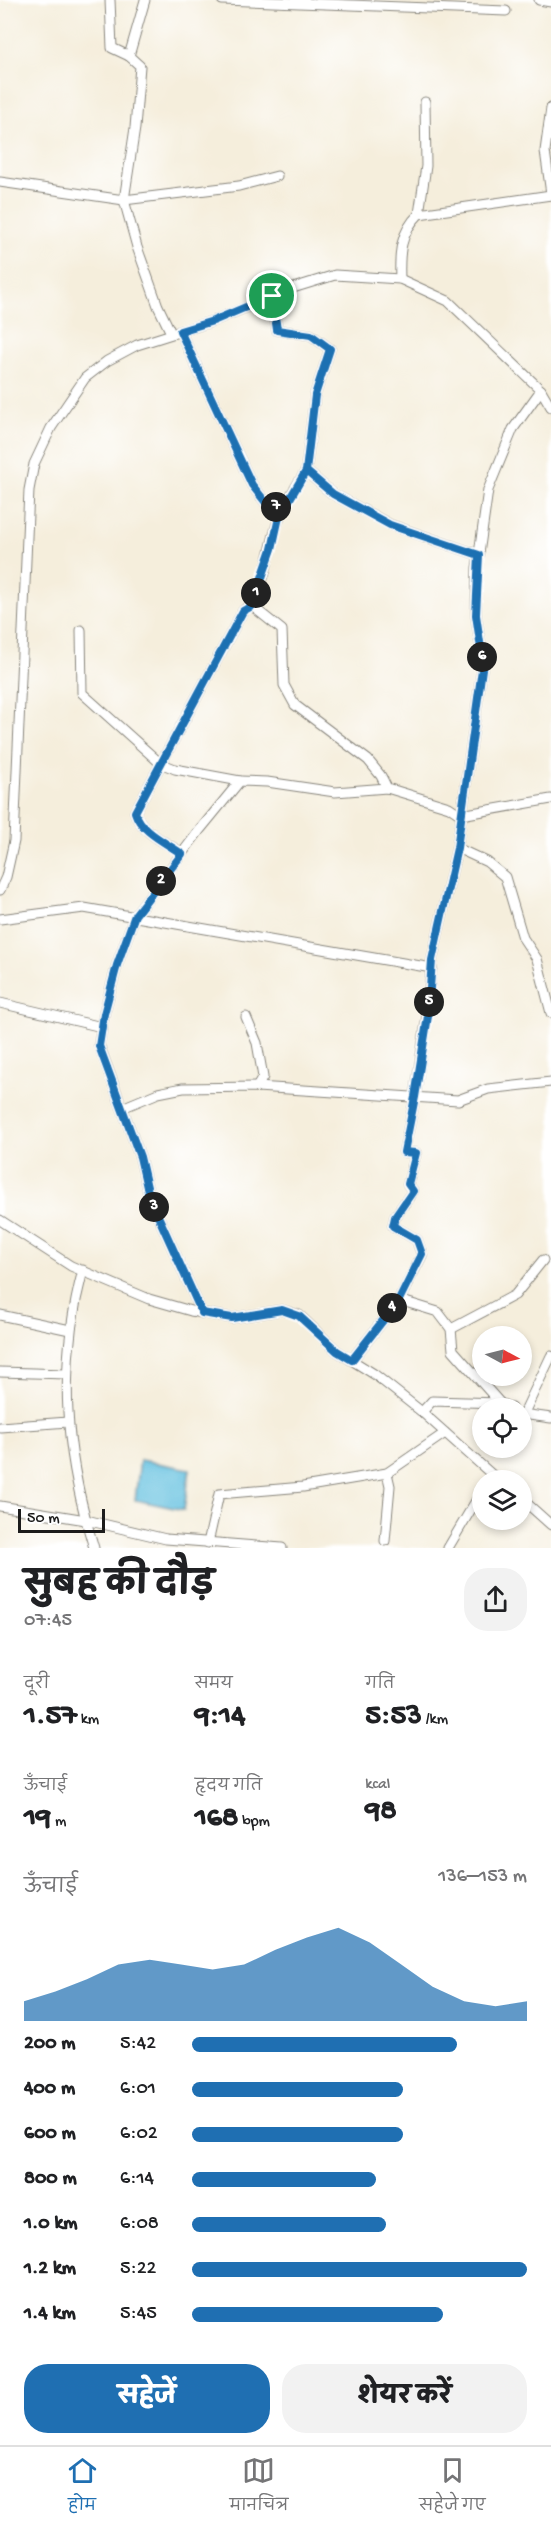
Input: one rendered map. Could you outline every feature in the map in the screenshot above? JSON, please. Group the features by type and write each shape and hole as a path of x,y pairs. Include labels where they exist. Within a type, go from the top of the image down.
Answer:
{"street":[{"path":"110,0 111,48 129,56 141,66 135,129 124,200 144,266 252,485 267,504 284,509"},
{"path":"129,56 145,0"},
{"path":"222,0 506,11"},
{"path":"539,0 551,2"},
{"path":"400,279 399,258 403,236 419,214 426,166 425,102"},
{"path":"419,214 551,194 545,151 551,108"},
{"path":"0,182 124,200 238,186 277,176"},
{"path":"0,890 6,877 14,841 26,524 34,464 51,428 85,378 122,352 213,321 272,296 334,275 400,279 448,301 541,390 551,407"},
{"path":"182,854 144,829 135,812 243,611 252,606 272,549 279,517 306,471 315,395 330,349 311,335 277,330 272,296"},
{"path":"352,1360 399,1300 422,1254 417,1240 393,1226 395,1217 413,1191 408,1184 416,1153 404,1152 428,1016 432,968 457,848 483,662 476,615 479,555 488,490 513,429 541,390"},
{"path":"306,471 333,494 390,525 479,555"},
{"path":"252,606 282,630 284,685 295,705 368,760 387,788"},
{"path":"81,630 82,693 160,763 175,769 240,781 267,782 335,792 387,788 449,807 461,815 551,799"},
{"path":"202,1313 149,1196 140,1157 99,1046 117,965 135,915 240,781"},
{"path":"457,848 487,862 506,877 523,938 537,958 551,1013"},
{"path":"0,919 84,908 432,968"},
{"path":"0,1003 102,1028"},
{"path":"246,1017 257,1043 263,1077 257,1087"},
{"path":"122,1108 158,1093 183,1088 257,1087 458,1100 488,1089 551,1082"},
{"path":"0,1220 71,1266 149,1299 202,1313 232,1318 282,1310 299,1316 337,1351 422,1412 483,1470"},
{"path":"452,1329 515,1295 543,1260"},
{"path":"83,1270 70,1330 66,1374 68,1422 86,1520 94,1548"},
{"path":"399,1300 438,1312 452,1329 453,1350 496,1398"},
{"path":"0,1315 70,1330"},
{"path":"531,1398 551,1356"},
{"path":"0,1372 66,1374"},
{"path":"422,1412 432,1401 472,1402"},
{"path":"532,1416 551,1418"},
{"path":"0,1427 68,1422"},
{"path":"208,1543 219,1494 303,1487 387,1473 445,1433"},
{"path":"386,1541 390,1486 387,1473"},
{"path":"0,1506 86,1520 166,1539 282,1548"},
{"path":"448,1548 472,1508"},
{"path":"532,1508 551,1525"}],"water":[{"path":"140,1460 190,1469 184,1510 135,1500"}],"route":[{"path":"272,296 213,321 180,331 252,485 267,504 284,509 306,471 333,494 390,525 479,555 476,615 483,662 457,848 432,960 428,1016 404,1152 416,1153 408,1184 413,1191 395,1217 393,1226 417,1240 422,1254 399,1300 352,1360 337,1351 299,1316 282,1310 232,1318 202,1313 149,1196 140,1157 99,1046 104,1014 117,965 135,915 182,854 144,829 135,812 243,611 252,606 272,549 279,517 306,471 315,395 330,349 311,335 277,330 272,296"}]}
